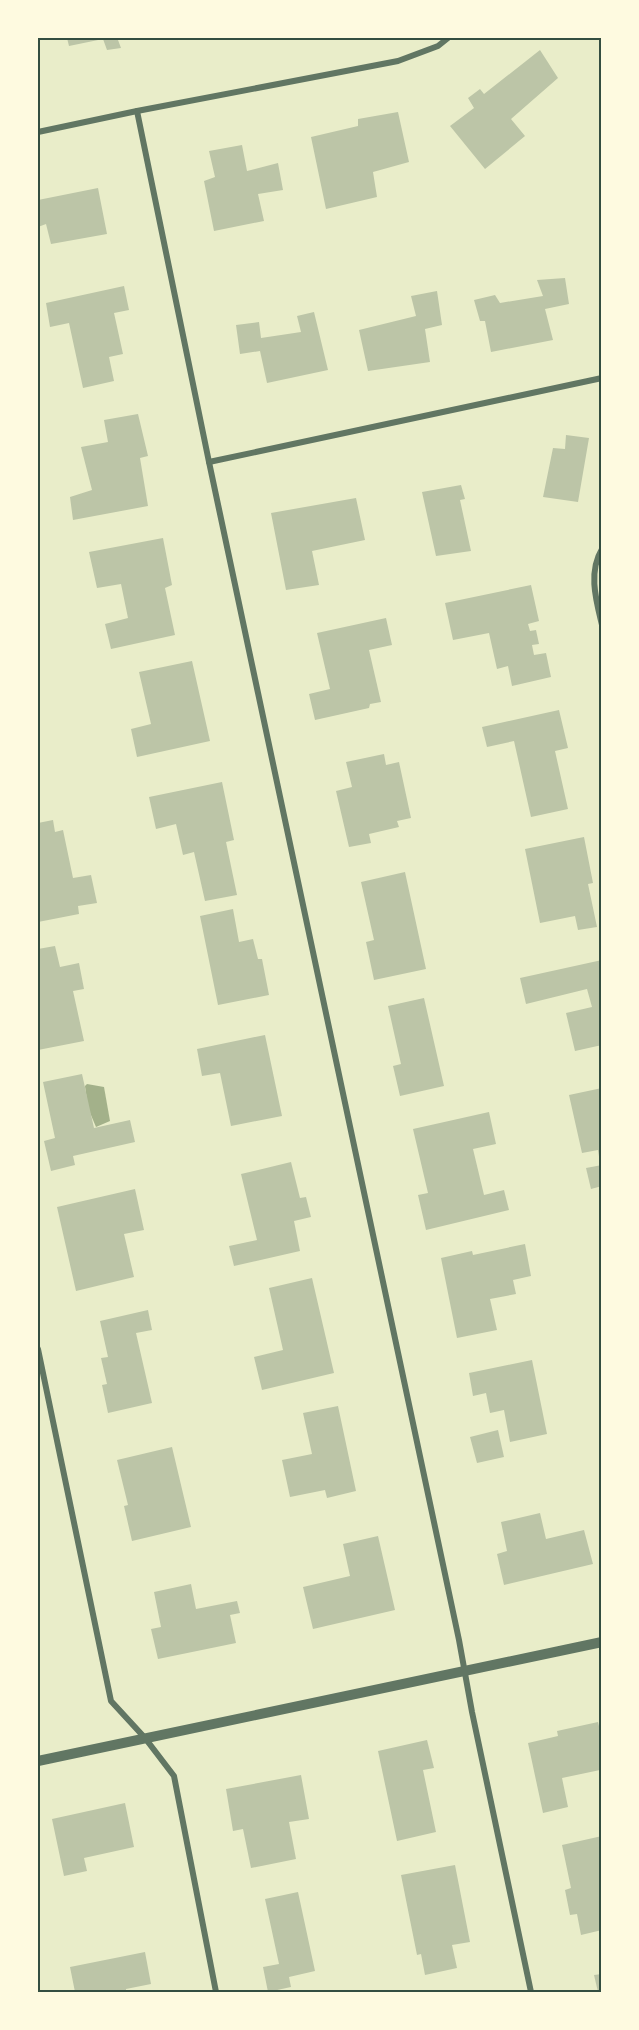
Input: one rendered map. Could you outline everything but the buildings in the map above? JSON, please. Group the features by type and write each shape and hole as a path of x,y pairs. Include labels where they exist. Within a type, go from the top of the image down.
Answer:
{"street":[{"path":"38,132 399,61 438,46 448,38"},
{"path":"137,111 531,1992"},
{"path":"209,462 602,378"},
{"path":"602,549 595,562 594,570 602,625"},
{"path":"38,1350 111,1701 145,1738 174,1776 216,1992"},
{"path":"38,1761 602,1642"}],"shaded area":[{"path":"87,1084 104,1087 110,1121 96,1127 88,1108 85,1086"}]}
